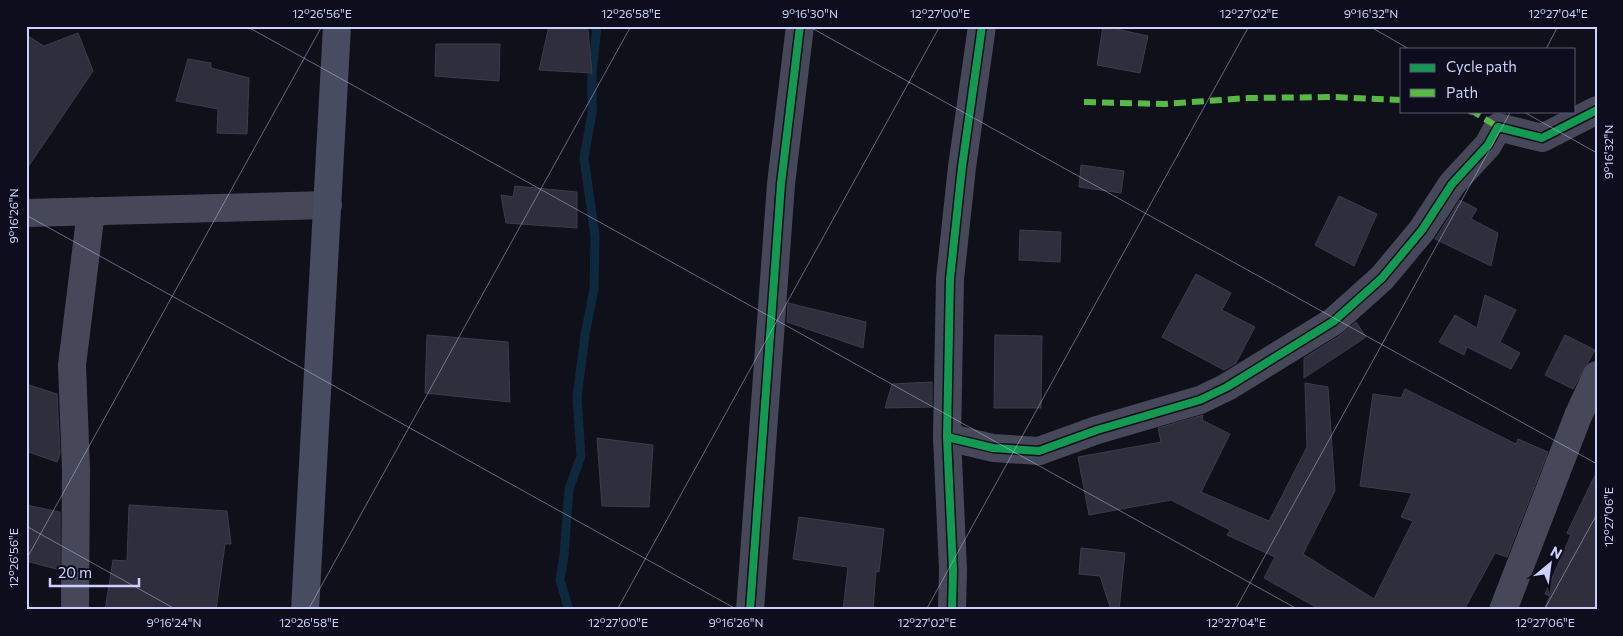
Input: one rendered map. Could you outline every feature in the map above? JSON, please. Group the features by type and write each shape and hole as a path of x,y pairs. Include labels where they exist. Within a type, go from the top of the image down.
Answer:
{"main road":[{"path":"305,610 337,26"}],"street":[{"path":"750,610 782,184 800,26"},
{"path":"952,610 953,570 947,437 950,279 962,167 982,26"},
{"path":"947,437 993,448 1039,451 1097,430 1200,400 1227,386 1334,321 1382,278 1422,230 1452,184 1488,146 1498,128 1542,138 1597,110"},
{"path":"26,213 328,205"},
{"path":"75,610 76,469 72,365 91,212"},
{"path":"1503,610 1578,416 1597,375"}],"building":[{"path":"549,26 570,26 588,30 592,73 539,70"},
{"path":"1103,26 1148,36 1140,73 1097,65"},
{"path":"78,33 93,71 26,170 26,35 44,46"},
{"path":"436,44 500,44 499,81 435,76"},
{"path":"188,59 211,63 211,68 249,78 247,134 217,133 218,109 176,101"},
{"path":"1081,165 1124,171 1121,193 1079,187"},
{"path":"515,186 577,192 577,228 506,223 501,195 513,197"},
{"path":"1339,196 1377,214 1354,266 1315,245"},
{"path":"1460,200 1477,209 1471,219 1498,233 1491,266 1435,239"},
{"path":"1020,230 1061,232 1060,262 1019,260"},
{"path":"1196,274 1231,293 1222,310 1255,327 1236,363 1224,370 1162,337"},
{"path":"1485,295 1516,310 1500,342 1520,353 1511,369 1467,347 1464,355 1439,342 1455,315 1477,328"},
{"path":"788,303 866,322 863,348 787,322"},
{"path":"1356,322 1366,337 1304,378 1304,358 1342,334"},
{"path":"427,335 508,342 510,402 425,393"},
{"path":"995,335 1042,336 1041,408 994,408"},
{"path":"1565,335 1595,350 1573,389 1545,375"},
{"path":"932,382 932,407 885,408 892,384"},
{"path":"1305,383 1328,387 1335,491 1303,554 1374,599 1413,521 1401,517 1412,493 1360,486 1373,394 1401,398 1405,389 1516,444 1518,439 1548,452 1507,557 1495,553 1464,610 1321,610 1264,578 1275,557 1227,535 1230,530 1171,500 1089,515 1078,457 1161,442 1158,428 1203,415 1202,420 1230,434 1201,492 1269,521 1307,447"},
{"path":"26,384 57,394 60,454 57,462 26,451"},
{"path":"597,438 653,445 649,507 602,506"},
{"path":"1597,471 1597,610 1544,610 1550,596 1545,594 1571,535 1567,533"},
{"path":"26,505 60,512 60,570 26,561"},
{"path":"129,505 227,511 231,544 225,544 216,610 105,610 113,560 127,561"},
{"path":"799,517 884,529 879,572 876,571 873,610 843,610 848,567 793,559"},
{"path":"1081,548 1125,553 1119,610 1111,610 1100,576 1079,574"}],"waterway":[{"path":"569,610 560,580 564,555 569,489 581,456 577,397 585,335 594,289 595,236 584,158 592,113 592,73 597,26"}],"marked path":[{"path":"1084,102 1165,104 1248,98 1333,97 1400,100"},
{"path":"1474,112 1498,127"}],"cycle path":[{"path":"750,610 781,184 800,26"},
{"path":"952,610 953,570 947,437 950,279 962,167 982,26"},
{"path":"947,437 993,448 1039,451 1097,430 1200,400 1227,387 1334,321 1382,278 1422,230 1452,184 1488,145 1498,127 1542,138 1597,110"}]}
